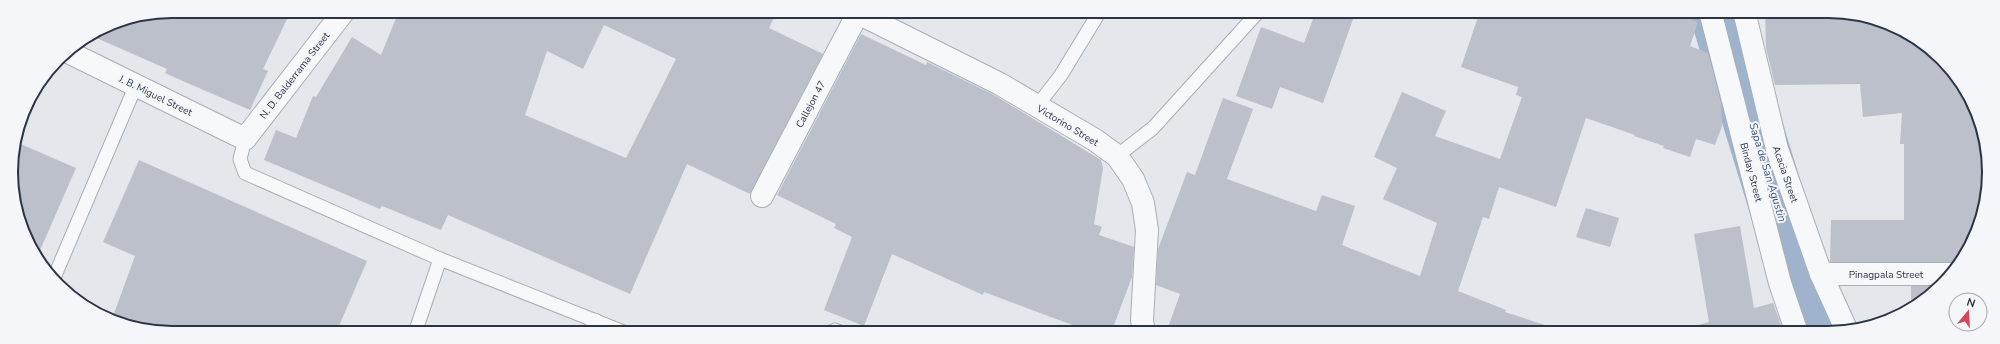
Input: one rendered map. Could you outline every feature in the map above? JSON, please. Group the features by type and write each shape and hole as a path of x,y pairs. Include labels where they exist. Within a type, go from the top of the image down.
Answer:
{"street":[{"name":"N. D. Balderrama Street","path":"245,139 339,18"},
{"name":"Callejon 47","path":"762,196 853,18"},
{"name":"Victorino Street","path":"868,18 982,75 1095,140 1117,156 1133,179 1142,203 1148,230 1142,320 1143,326"},
{"name":"Binday Street","path":"1712,18 1780,283 1795,326"},
{"name":"Acacia Street","path":"1746,18 1777,149 1821,274 1845,325"},
{"name":"J. B. Miguel Street","path":"72,54 245,139"},
{"name":"Pinagpala Street","path":"1821,274 1944,274"}],"lane":[{"path":"1037,106 1061,75 1096,18"},
{"path":"1117,156 1153,128 1253,18"},
{"path":"56,274 136,85"},
{"path":"245,139 240,159 245,173 440,259 609,326"},
{"path":"417,326 440,259"},
{"path":"593,326 595,320"}],"building":[{"path":"288,18 263,69 268,71 250,110 165,73 167,69 97,38 122,26 152,19"},
{"path":"396,18 774,18 769,28 823,54 750,194 687,164 630,294 448,215 441,230 382,206 380,209 264,160 276,130 296,138 313,96 316,97 352,37 381,55","holes":["604,25 676,59 626,158 525,115 547,51 583,69"]},
{"path":"1313,18 1353,18 1323,103 1280,87 1272,109 1236,96 1261,27 1304,43"},
{"path":"1478,18 1687,18 1698,22 1690,46 1708,53 1721,102 1722,126 1715,145 1696,139 1690,157 1663,148 1664,146 1634,136 1635,135 1586,118 1556,207 1499,187 1489,219 1483,217 1458,291 1506,310 1505,312 1548,326 1169,326 1180,294 1156,285 1158,249 1187,172 1195,175 1223,98 1253,109 1227,179 1316,211 1322,195 1355,206 1342,245 1420,276 1437,223 1383,199 1397,168 1374,157 1402,92 1446,111 1435,136 1500,159 1522,97 1516,95 1518,87 1461,67"},
{"path":"1765,18 1848,19 1878,26 1896,34 1914,44 1930,56 1944,70 1956,86 1974,122 1982,162 1981,192 1977,212 1966,240 1952,263 1830,262 1831,220 1904,220 1904,144 1900,144 1902,113 1863,117 1860,84 1775,85 1766,48"},
{"path":"861,34 926,65 927,62 994,95 1101,160 1103,168 1094,224 1102,227 1099,235 1134,247 1132,277 1114,326 1075,326 984,292 983,295 892,254 864,326 824,310 852,237 834,228 836,224 777,195"},
{"path":"21,144 76,168 40,251 26,222 19,192 18,162"},
{"path":"139,160 367,261 339,326 162,326 132,321 114,314 135,256 103,242"},
{"path":"1586,208 1619,218 1610,247 1576,237"},
{"path":"1740,226 1754,308 1773,303 1781,326 1695,326 1709,322 1694,234"},
{"path":"1911,286 1932,286 1914,300 1911,302"}],"waterway":[{"name":"Sapa de San Agustin","path":"1720,18 1815,326"}]}
